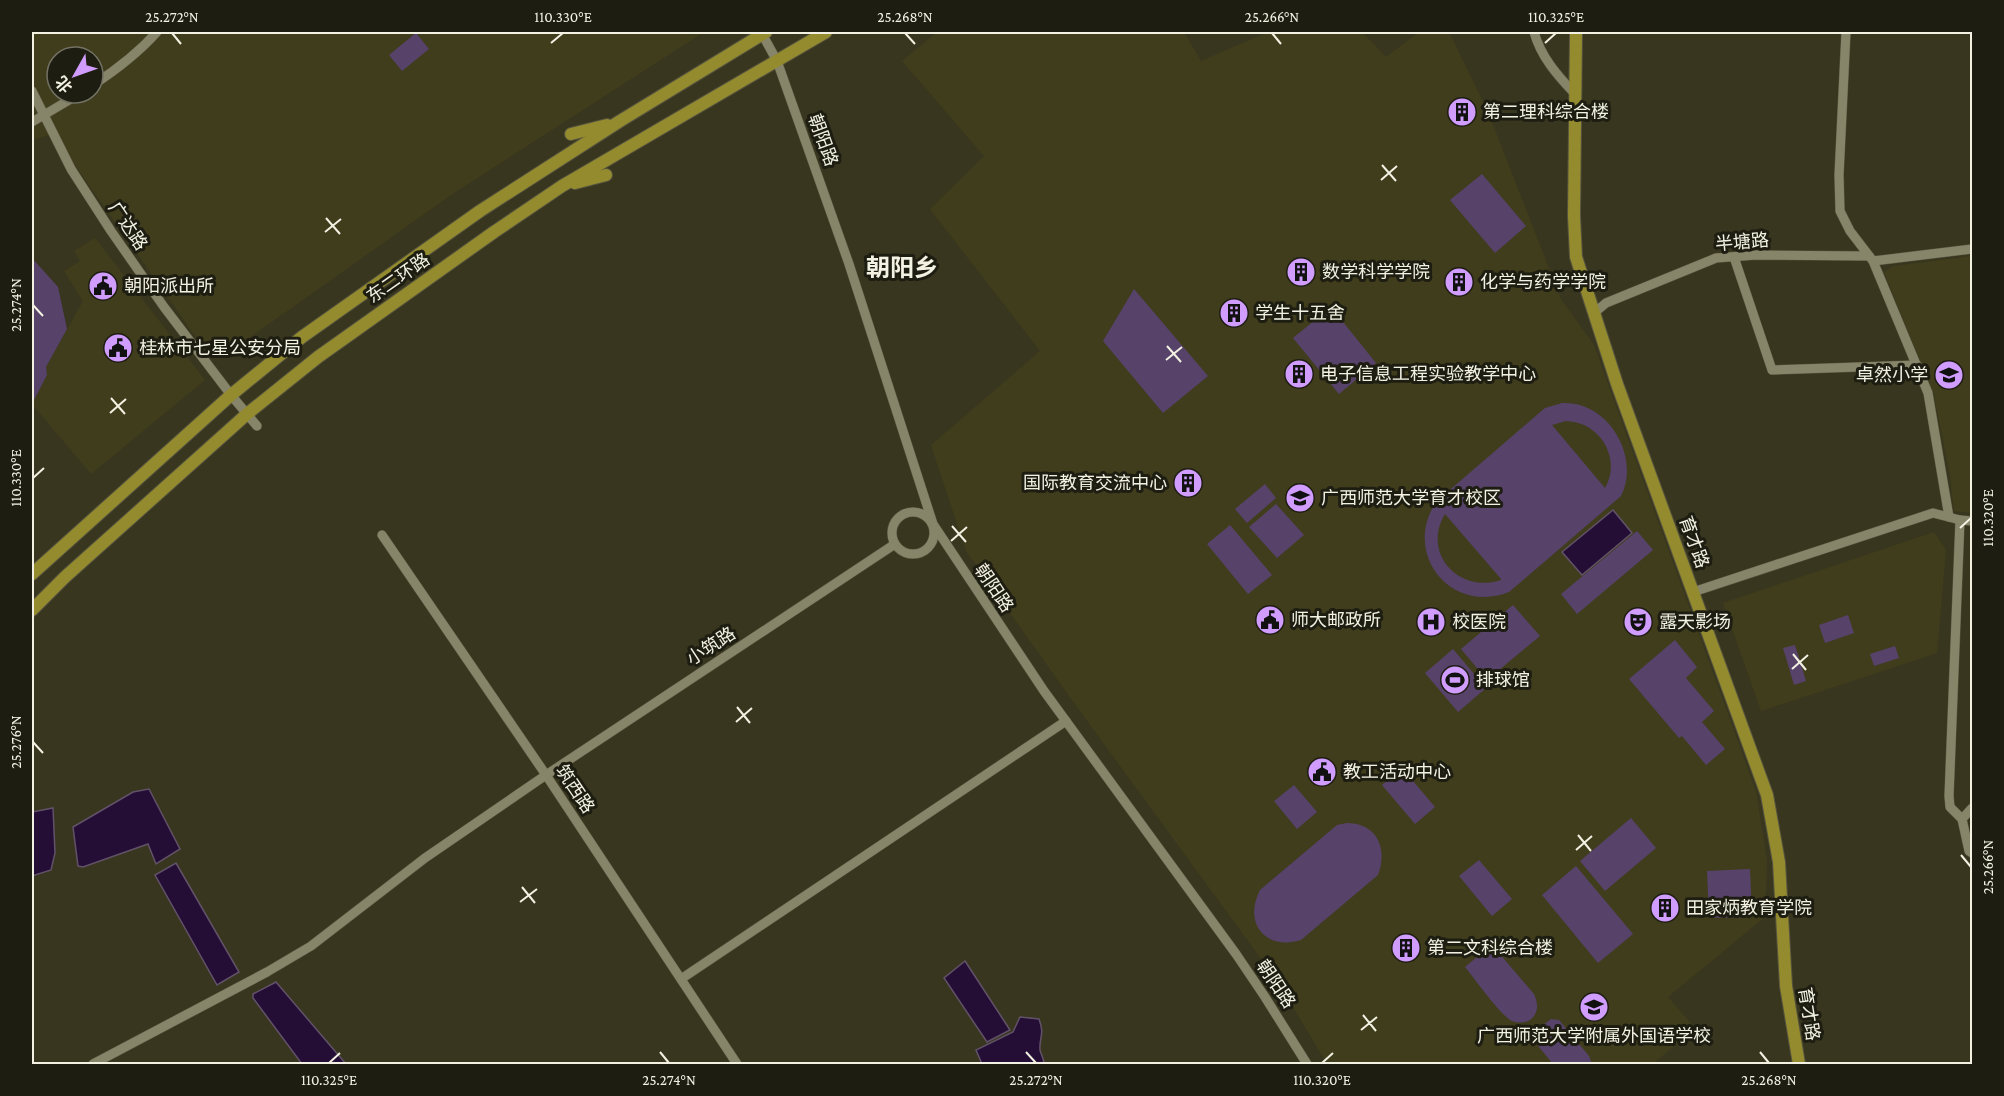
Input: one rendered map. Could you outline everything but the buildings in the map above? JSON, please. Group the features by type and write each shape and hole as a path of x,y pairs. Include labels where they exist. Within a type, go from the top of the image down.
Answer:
{"main road":[{"name":"东二环路","path":"32,574 231,395 302,337 452,230 763,32"},
{"name":"东二环路","path":"32,610 73,569 247,414 318,357 562,186 826,32"},
{"name":"育才路","path":"1576,32 1574,237 1576,257 1617,384 1767,795 1779,861 1786,986 1798,1065"},
{"path":"571,134 620,121"},
{"path":"562,186 606,175"}],"street":[{"path":"105,76 158,32"},
{"name":"朝阳路","path":"763,32 777,61 849,264 933,524 1066,721 1236,954 1307,1065"},
{"path":"1534,32 1537,43 1554,72 1575,94"},
{"path":"1846,32 1839,175 1840,211 1850,231 1871,259 1928,393 1949,517"},
{"name":"广达路","path":"32,91 38,119 111,231 164,307 257,426"},
{"path":"38,119 61,105"},
{"name":"半塘路","path":"1594,313 1605,303 1716,258 1756,255 1871,259 1972,249"},
{"path":"1734,257 1772,370 1917,365"},
{"path":"917,512 929,518 933,524 934,539 931,545 920,554 906,554 895,544 891,531 893,524 903,514 917,512"},
{"path":"1693,592 1933,513 1972,521"},
{"path":"1960,520 1949,796 1950,807 1962,819 1969,850 1972,853"},
{"name":"筑西路","path":"382,535 546,775 737,1065"},
{"name":"小筑路","path":"93,1065 311,946 425,858 895,544"},
{"path":"681,979 1066,721"},
{"path":"1962,819 1972,808"}],"shaded area":[{"path":"32,32 704,32 454,193 225,355 209,356 53,134 32,140"},
{"name":"广西师范大学育才校区","path":"937,32 1184,32 1201,61 1268,32 1362,32 1386,57 1419,32 1449,32 1488,112 1561,299 1594,345 1756,791 1767,860 1765,917 1668,997 1695,1028 1653,1064 1327,1064 1278,982 966,551 931,445 1040,351 930,209 984,156 902,61"},
{"path":"416,33 429,49 402,71 389,55"},
{"path":"1482,174 1526,226 1495,253 1450,200"},
{"name":"桂林市七星公安分局","path":"95,238 205,380 91,474 32,404 47,375 46,367 83,301 64,271 80,261 74,251"},
{"name":"卓然小学","path":"1972,256 1972,513 1954,511 1950,476 1934,395 1884,272 1894,266"},
{"path":"32,258 58,287 67,329 46,367 47,375 32,404"},
{"path":"1134,289 1208,376 1163,413 1103,341"},
{"path":"1331,307 1376,363 1339,394 1293,338"},
{"path":"1562,403 1579,405 1593,411 1606,421 1616,434 1627,465 1626,481 1621,496 1509,592 1487,597 1468,595 1451,587 1437,574 1428,558 1425,540 1427,520 1437,501 1545,408","holes":["1566,421 1589,428 1605,444 1611,465 1610,477 1605,488 1552,425","1445,514 1501,579 1501,580 1486,583 1472,581 1459,576 1449,567 1441,556 1438,543 1439,529"]},
{"path":"1265,484 1276,498 1247,523 1235,509"},
{"path":"1276,504 1304,535 1277,558 1249,527"},
{"path":"1613,510 1632,533 1582,575 1562,552"},
{"path":"1230,525 1272,575 1248,594 1207,544"},
{"path":"1637,531 1653,550 1577,614 1561,594"},
{"path":"1934,532 1946,550 1937,653 1761,711 1723,603"},
{"path":"1513,605 1540,636 1487,680 1461,649"},
{"path":"1848,615 1854,633 1825,643 1819,625"},
{"path":"1675,640 1697,667 1686,678 1714,711 1702,722 1725,749 1706,765 1682,736 1679,738 1629,679"},
{"path":"1795,645 1806,681 1794,685 1783,648"},
{"path":"1895,646 1899,658 1874,666 1870,654"},
{"name":"排球馆","path":"1453,649 1486,688 1458,712 1425,673"},
{"path":"1402,768 1435,807 1415,824 1382,785"},
{"path":"1294,785 1317,812 1297,829 1274,801"},
{"path":"149,789 180,849 156,864 148,844 83,867 78,866 73,827 133,792"},
{"path":"53,808 55,853 51,870 32,876 32,812"},
{"path":"1631,818 1656,848 1605,891 1580,861"},
{"path":"1347,823 1366,827 1378,839 1382,856 1378,875 1301,940 1288,942 1268,938 1256,923 1254,913 1255,902 1260,890 1337,825"},
{"path":"1479,860 1512,899 1492,916 1459,876"},
{"path":"176,863 239,972 217,985 155,875"},
{"path":"1576,866 1633,934 1598,963 1542,895"},
{"path":"1750,869 1752,917 1709,918 1707,871"},
{"path":"1490,946 1493,946 1534,994 1537,1011 1530,1020 1518,1022 1507,1017 1465,967"},
{"path":"965,961 1010,1030 987,1042 944,978"},
{"path":"276,982 346,1064 302,1064 253,998 253,994"},
{"path":"1020,1017 1039,1019 1042,1032 1040,1050 1044,1064 982,1064 976,1050 1013,1032"},
{"path":"1551,1019 1559,1020 1589,1056 1592,1064 1553,1064 1534,1041 1537,1031"}],"place":[{"name":"第二理科综合楼","path":"1462,112"},
{"name":"数学科学学院","path":"1301,272"},
{"name":"化学与药学学院","path":"1459,282"},
{"name":"朝阳派出所","path":"103,286"},
{"name":"学生十五舍","path":"1234,313"},
{"name":"桂林市七星公安分局","path":"118,348"},
{"name":"电子信息工程实验教学中心","path":"1299,374"},
{"name":"卓然小学","path":"1949,375"},
{"name":"国际教育交流中心","path":"1188,483"},
{"name":"广西师范大学育才校区","path":"1300,498"},
{"name":"师大邮政所","path":"1270,620"},
{"name":"校医院","path":"1431,622"},
{"name":"露天影场","path":"1638,622"},
{"name":"排球馆","path":"1455,680"},
{"name":"教工活动中心","path":"1322,772"},
{"name":"田家炳教育学院","path":"1665,908"},
{"name":"第二文科综合楼","path":"1406,948"},
{"name":"广西师范大学附属外国语学校","path":"1594,1007"}],"district":[{"name":"朝阳乡","path":"902,268"}]}
